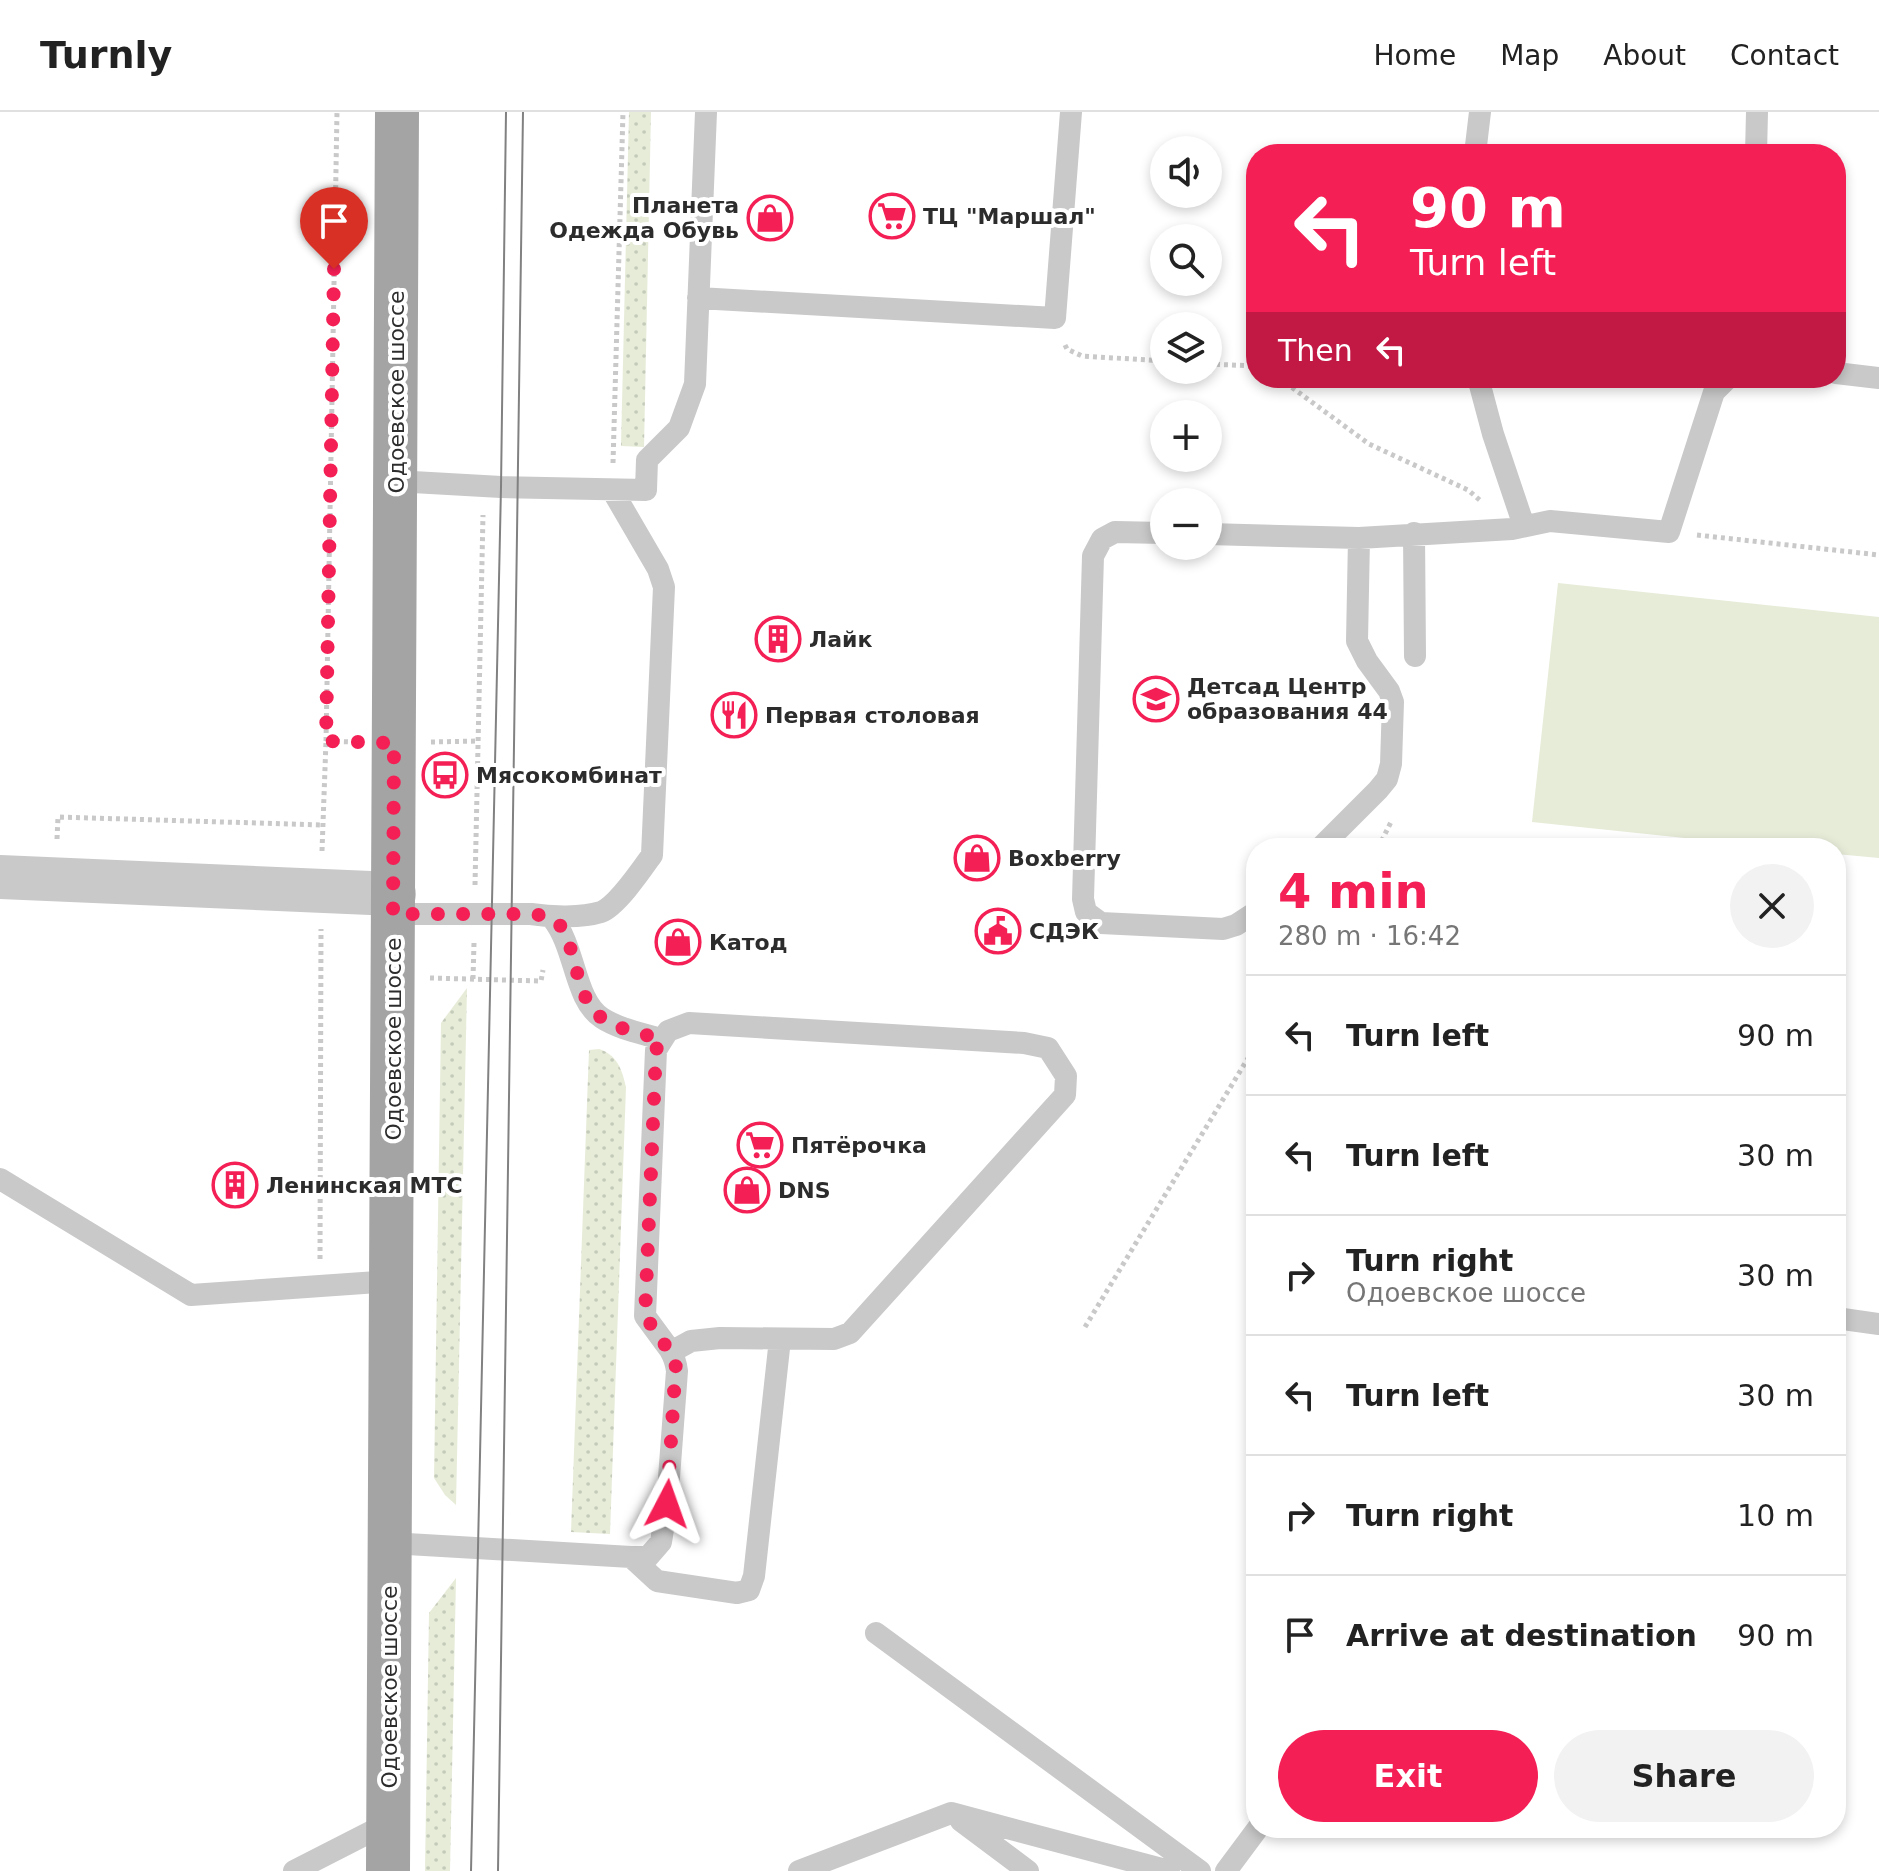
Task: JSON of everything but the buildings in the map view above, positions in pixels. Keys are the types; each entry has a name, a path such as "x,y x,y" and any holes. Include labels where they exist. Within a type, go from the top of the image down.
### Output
{"main road":[{"name":"Одоевское шоссе","path":"388,1871 397,112"}],"street":[{"path":"0,877 321,891 393,904"}],"lane":[{"path":"395,481 646,490 647,460 679,428 695,384 706,112"},
{"path":"698,298 1055,318 1071,112"},
{"path":"1476,144 1480,112"},
{"path":"1756,144 1757,112"},
{"path":"1846,374 1879,378"},
{"path":"1481,388 1518,528"},
{"path":"1222,534 1359,538 1518,528 1550,521 1669,532 1714,392 1718,388"},
{"path":"393,904 475,914 531,914 552,918 603,911 633,881 652,855 664,587 658,569 612,490"},
{"path":"1150,533 1115,532 1102,539 1093,556 1083,899 1086,912 1101,923 1223,929 1246,918"},
{"path":"1414,533 1415,656"},
{"path":"1330,838 1378,790 1387,779 1391,764 1393,702 1357,641 1359,538"},
{"path":"552,918 570,947 586,1002 599,1016 618,1026 661,1039"},
{"path":"390,1543 648,1557 661,1542 667,1504 677,1371 671,1352 645,1316 656,1050 668,1031 689,1023 1024,1043 1048,1048 1066,1076 1065,1095 850,1333 834,1339 720,1338 691,1341 671,1352"},
{"path":"0,1179 191,1295 392,1281"},
{"path":"1846,1319 1879,1324"},
{"path":"631,1557 657,1581 737,1593 749,1590 754,1576 780,1339"},
{"path":"876,1633 1200,1871"},
{"path":"799,1871 951,1813 1169,1871"},
{"path":"951,1813 1028,1871"},
{"path":"294,1871 388,1823"},
{"path":"1226,1871 1251,1838"}],"path":[{"path":"320,1286 321,891 337,112"},
{"path":"612,490 623,112"},
{"path":"1055,318 1067,349 1082,356 1150,360"},
{"path":"1222,365 1246,366"},
{"path":"1293,388 1369,444 1468,490 1518,528"},
{"path":"473,979 484,486"},
{"path":"1669,532 1879,555"},
{"path":"326,741 478,741"},
{"path":"56,880 58,817 323,825"},
{"path":"393,977 541,981 552,918"},
{"path":"1085,1327 1246,1061"}],"green space":[{"path":"629,112 651,112 644,447 621,446"},
{"path":"1558,583 1879,617 1879,858 1846,855 1846,838 1685,838 1532,822"},
{"path":"467,988 456,1505 434,1478 441,1023"},
{"path":"599,1049 618,1064 626,1087 610,1534 571,1532 589,1050"},
{"path":"456,1578 450,1871 425,1871 429,1613"}],"tram line":[{"path":"471,1871 501,487 506,112"},
{"path":"498,1871 523,112"}],"place":[{"name":"ТЦ \"Маршал\"","path":"892,216"},
{"name":"Планета Одежда Обувь","path":"770,218"},
{"name":"Лайк","path":"778,639"},
{"name":"Детсад Центр образования 44","path":"1156,699"},
{"name":"Первая столовая","path":"734,715"},
{"name":"Мясокомбинат","path":"445,775"},
{"name":"Boxberry","path":"977,858"},
{"name":"СДЭК","path":"998,931"},
{"name":"Катод","path":"678,942"},
{"name":"Пятёрочка","path":"760,1145"},
{"name":"Ленинская МТС","path":"235,1185"},
{"name":"DNS","path":"747,1190"}],"route":[{"path":"334,269 326,741 394,743 393,914 531,914 552,918 570,947 586,1002 599,1016 618,1026 661,1039 656,1050 645,1316 676,1361 667,1504"}]}
